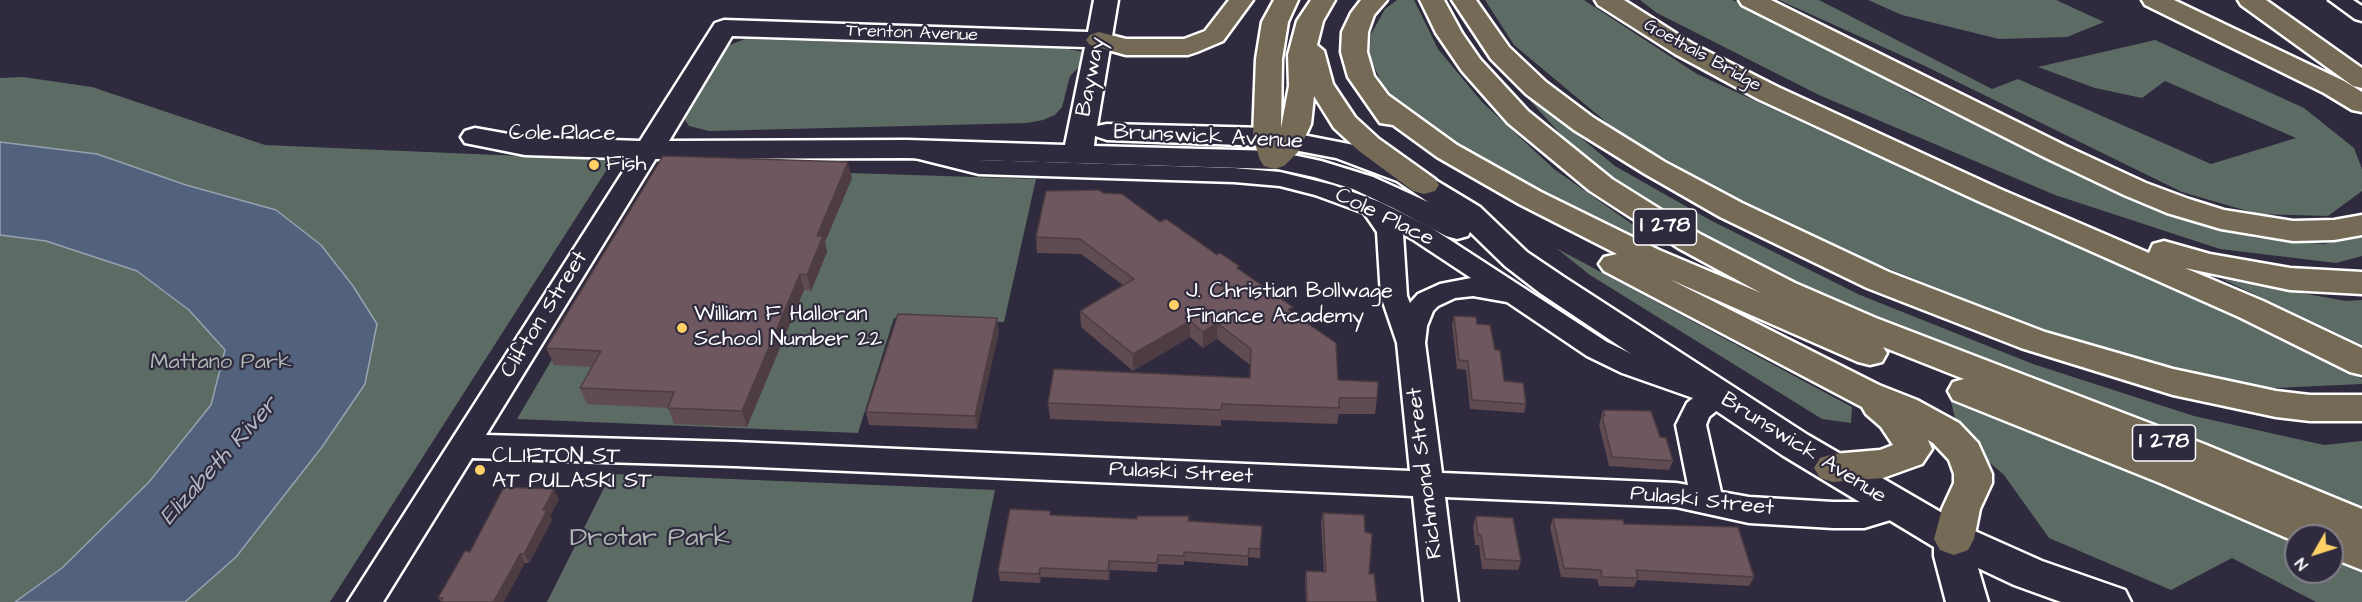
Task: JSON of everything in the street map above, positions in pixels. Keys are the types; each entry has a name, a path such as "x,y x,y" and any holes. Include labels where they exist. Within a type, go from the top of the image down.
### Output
{"highway":[{"path":"1099,40 1126,47 1188,46 1214,36 1241,0"},
{"path":"1277,146 1270,46 1275,22 1286,0"},
{"path":"1277,146 1300,111 1301,55 1314,13 1323,0"},
{"path":"1375,0 1363,14 1355,32 1354,52 1361,77 1377,100 1412,140 1458,173 1521,213 1724,323 1866,394 1904,409 1934,425 1956,443 1971,464 1973,483 1961,509 1954,539"},
{"name":"I 278","path":"1432,0 1449,33 1471,65 1518,117 1601,185 1689,241 1784,291 1914,348 2201,458 2362,526"},
{"path":"1464,0 1500,53 1558,106 1636,157 1731,210 1878,280 1980,321 2077,355 2216,393 2310,408 2362,408"},
{"name":"Goethals Bridge","path":"1606,0 1683,49 1800,107"},
{"path":"1751,0 2065,157 2156,198 2220,219 2268,228 2315,231 2362,225"},
{"path":"2250,0 2362,80"},
{"path":"2259,0 2362,56"},
{"path":"2164,5 2334,87 2362,104"},
{"path":"2164,5 2310,92 2362,129"},
{"path":"1307,32 1312,61 1320,84 1344,122 1369,145 1424,185"},
{"path":"1377,100 1424,136 1471,167 1648,257 1838,340 2153,465 2294,524"},
{"path":"1800,107 2085,223 2171,253 2208,264 2290,279 2362,283"},
{"path":"1800,107 1989,195 2251,309 2362,363"},
{"path":"1833,468 1894,462 1910,454 1913,449 1902,426 1866,394"},
{"path":"2344,546 2362,554"}],"street":[{"name":"Bayway","path":"1080,142 1106,0"},
{"path":"2339,0 2362,15"},
{"name":"Trenton Avenue","path":"724,28 1099,40"},
{"name":"Clifton Street","path":"365,602 724,28"},
{"name":"Cole Place","path":"1080,142 907,149 653,143 553,131 475,137 508,144 541,147 653,143 737,137 973,130 1080,142"},
{"name":"Brunswick Avenue","path":"1080,142 1277,146 1364,157 1424,185 1469,214 1516,259"},
{"name":"Brunswick Avenue","path":"1277,146 1321,170 1364,183 1404,201 1516,259 1588,310 1717,395 1833,468 1954,539 2028,573 2110,602"},
{"name":"Cole Place","path":"907,149 966,164 999,168 1266,178 1310,185 1371,207 1437,243 1581,340 1613,357 1717,395"},
{"name":"Richmond Street","path":"1371,207 1386,223 1390,231 1394,296 1411,343 1441,602"},
{"name":"Richmond Street","path":"1411,343 1413,326 1421,307 1428,300 1449,290 1467,287 1486,289 1500,292 1530,306"},
{"path":"1707,500 1691,425 1697,411 1717,395"},
{"name":"Pulaski Street","path":"464,446 735,454 1676,495 1749,510 1848,516 1896,506"},
{"path":"1954,539 1954,556 1967,602"}],"green space":[{"path":"1397,0 1414,0 1438,49 1482,102 1554,169 1656,241 1645,247 1463,153 1410,117 1382,84 1369,55 1371,34 1385,9"},
{"path":"1485,0 1584,0 1697,74 1862,150 2064,234 2260,323 2362,379 2362,384 2253,389 2057,335 1793,231 1618,132 1514,45"},
{"path":"1640,0 1732,0 1770,15 1915,96 2154,210 2256,238 2324,244 2362,236 2362,256 2336,263 2220,249 2055,195 1819,95 1657,13"},
{"path":"1779,0 1819,0 1992,89 2018,79 2211,164 2296,138 2165,81 2142,98 2095,88 2038,67 2155,40 2304,108 2354,148 2362,169 2362,191 2328,216 2258,214 2182,192 1925,66"},
{"path":"1868,0 2056,0 2104,22 2067,37 1999,39 1902,15"},
{"path":"745,39 1068,49 1083,52 1086,56 1085,61 1070,76 1062,107 1055,115 1027,123 709,131 689,126 685,120 687,113 727,46"},
{"name":"Mattano Park","path":"23,77 92,87 265,145 613,160 330,602 0,602 0,78"},
{"path":"1512,81 1615,166 1710,220 1860,295 2033,364 2194,416 2324,445 2362,441 2362,516 1846,303 1842,306 1785,281 1676,220 1577,152"},
{"path":"665,167 1036,179 1004,322 894,318 858,433 517,419"},
{"path":"1556,248 1852,407 1851,423 1822,419 1590,275"},
{"path":"2222,279 2346,301 2362,300 2362,345"},
{"path":"1951,402 2157,483 2284,538 2284,584 2344,584 2344,564 2362,572 2362,602 2316,602 2232,558 2171,590 2049,538 2004,475 1960,437"},
{"name":"Drotar Park","path":"611,474 995,490 972,602 547,602"}],"water":[{"name":"Elizabeth River","path":"0,142 97,154 186,185 276,210 321,245 353,286 377,324 365,384 322,447 236,557 185,602 15,602 62,568 149,482 211,405 225,350 189,310 137,271 46,241 0,235"}],"building":[{"name":"William F Halloran School Number 22","path":"663,156 848,162 817,236 823,236 807,275 800,274 742,411 668,408 674,392 580,388 601,351 546,348"},
{"path":"1099,190 1103,193 1122,194 1160,222 1166,219 1217,255 1220,253 1239,266 1237,268 1293,307 1288,310 1336,343 1338,380 1378,382 1377,398 1339,398 1339,408 1222,404 1221,410 1048,403 1054,369 1250,378 1251,349 1217,323 1203,332 1190,321 1133,354 1080,311 1134,279 1080,239 1036,237 1046,191"},
{"path":"898,314 997,318 975,416 866,412"},
{"path":"1454,316 1476,317 1477,324 1490,325 1495,350 1500,350 1504,381 1523,383 1526,404 1472,400 1468,361 1459,360"},
{"path":"1603,410 1651,411 1660,437 1666,438 1673,461 1612,457 1602,416 1605,416"},
{"path":"504,487 554,489 543,510 547,510 524,554 520,554 494,601 499,601 441,602 443,598 438,598 465,551 470,552"},
{"path":"1010,509 1050,511 1050,515 1137,519 1137,516 1189,516 1188,521 1262,526 1260,549 1249,548 1248,556 1184,552 1184,556 1158,555 1157,563 1109,561 1108,571 1040,568 1039,574 998,572"},
{"path":"1323,513 1364,515 1365,532 1372,534 1369,574 1374,574 1377,602 1307,602 1306,571 1326,572"},
{"path":"1476,516 1513,518 1521,561 1485,559 1481,535 1478,535"},
{"path":"1553,518 1623,520 1624,524 1738,527 1754,577 1636,570 1638,578 1602,577 1601,570 1564,568"}],"place":[{"name":"Fish","path":"594,165"},
{"name":"J. Christian Bollwage Finance Academy","path":"1174,305"},
{"name":"William F Halloran School Number 22","path":"682,328"},
{"name":"CLIFTON ST AT PULASKI ST","path":"480,470"}]}
